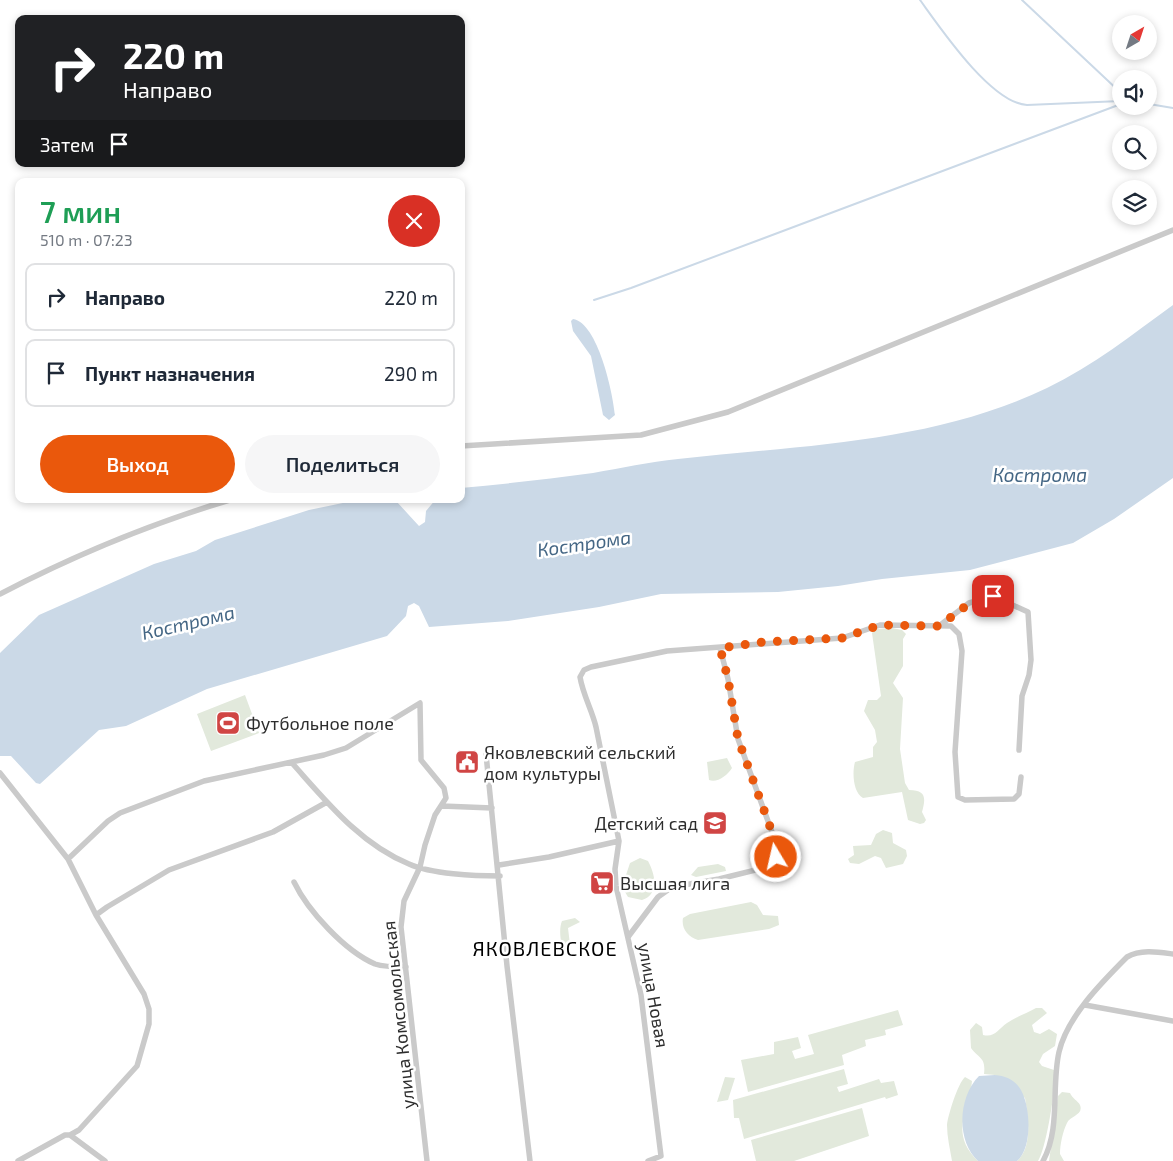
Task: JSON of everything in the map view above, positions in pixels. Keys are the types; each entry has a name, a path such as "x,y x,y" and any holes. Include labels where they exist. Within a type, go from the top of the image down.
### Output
{"street":[{"path":"465,446 641,435 728,412 1173,230"},
{"path":"0,594 53,566 104,544 181,514 219,503"},
{"path":"939,626 970,603 993,596 1028,612 1030,660 1029,675 1022,696 1019,750"},
{"path":"628,937 658,896 672,886 719,879 764,868 771,866 776,857 776,843 738,739 728,679 720,648 763,642 842,638 880,625 955,628 959,634 962,651 955,752 958,797 965,800 1014,799 1019,794 1020,777"},
{"name":"улица Новая","path":"648,1161 662,1156 640,995 616,886 615,869 619,841 593,713 583,692 580,677 581,673 598,665 649,653 720,648"},
{"path":"68,859 120,813 204,780 292,763 346,748 420,703 421,760 444,788 446,798 442,806 492,808"},
{"path":"486,754 499,865 507,966 530,1161"},
{"path":"292,763 326,802 371,843 410,865 455,873 500,876"},
{"path":"0,773 68,859 96,915 144,994 149,1009 149,1024 138,1066 79,1130 70,1135 65,1135 18,1161"},
{"path":"96,915 169,870 188,861 273,832 326,802"},
{"name":"улица Комсомольская","path":"427,1161 401,927 404,901 420,867 435,815 442,806"},
{"path":"499,865 549,857 619,841"},
{"path":"294,882 315,914 354,950 377,965 406,968"},
{"path":"1043,1161 1051,1139 1060,1049 1068,1026 1127,957 1154,951 1173,954"},
{"path":"1085,1005 1173,1021"},
{"path":"70,1135 106,1161"}],"shaded area":[{"path":"892,628 902,630 906,634 903,639 903,666 893,683 903,698 900,749 905,783 909,790 922,793 924,799 922,812 926,820 920,824 908,820 902,792 863,798 857,792 854,782 855,762 873,757 873,747 877,742 875,730 864,711 868,700 877,700 881,696 872,633 875,629"},
{"name":"Футбольное поле","path":"245,695 259,733 211,751 197,714"},
{"path":"727,758 732,768 730,771 718,780 709,780 707,762"},
{"path":"883,830 892,833 893,843 906,850 907,856 903,864 886,868 881,858 875,856 859,864 850,863 848,859 854,855 853,846 871,845 876,834"},
{"path":"640,858 648,861 654,877 652,893 642,900 628,897 622,887 630,863"},
{"path":"718,864 725,867 726,871 696,877 691,875 698,867"},
{"path":"751,902 757,905 763,915 778,916 779,925 769,929 698,940 691,937 684,929 683,918 690,914"},
{"path":"575,918 580,922 568,928 571,953 567,956 560,934 561,925 562,921"},
{"path":"1036,1008 1042,1008 1047,1013 1032,1025 1034,1032 1040,1034 1049,1029 1057,1034 1055,1046 1043,1054 1039,1062 1042,1066 1054,1070 1052,1102 1044,1144 1038,1161 1017,1161 1022,1155 1027,1140 1028,1123 1025,1098 995,1075 984,1074 983,1061 971,1048 970,1030 976,1023 982,1027 983,1035 991,1035 1010,1021"},
{"path":"898,1010 903,1025 885,1030 886,1035 865,1040 866,1046 842,1055 844,1065 748,1092 741,1060 774,1054 774,1042 798,1037 801,1048 792,1051 795,1059 814,1054 808,1035"},
{"path":"844,1069 848,1084 837,1087 839,1092 879,1079 881,1083 894,1081 898,1095 886,1099 885,1097 744,1139 739,1118 734,1118 733,1100"},
{"path":"725,1077 735,1078 728,1100 717,1102"},
{"path":"965,1077 972,1081 962,1131 969,1150 978,1161 952,1161 947,1125 959,1086"},
{"path":"1062,1092 1070,1093 1081,1108 1067,1123 1064,1130 1060,1154 1064,1161 1049,1161 1058,1096"},
{"path":"862,1108 869,1136 794,1161 756,1161 751,1140"}],"water":[{"name":"Кострома","path":"1173,305 1173,478 1114,519 1073,543 970,570 778,592 661,594 599,607 508,621 429,627 419,606 414,603 408,606 406,616 387,636 207,689 126,726 99,730 40,784 36,783 11,756 0,756 0,653 39,615 154,564 196,551 215,540 309,510 343,503 398,503 419,526 425,522 426,511 433,503 465,503 465,488 593,473 667,460 819,445 913,431 1003,406 1047,388 1080,370"},
{"path":"573,319 582,323 590,333 603,360 615,415 609,420 603,415 591,356 573,331 571,321"},
{"path":"995,1075 1005,1077 1014,1082 1023,1094 1026,1103 1028,1136 1026,1146 1017,1161 978,1161 966,1142 963,1131 964,1107 972,1085 979,1076"}],"waterway":[{"path":"920,0 968,63 998,92 1013,101 1027,105 1112,101"},
{"path":"1022,0 1112,85"},
{"path":"1157,105 1173,108"},
{"path":"594,300 631,288 1112,107"}],"place":[{"name":"Футбольное поле","path":"228,723"},
{"name":"Яковлевский сельский дом культуры","path":"467,762"},
{"name":"Детский сад","path":"715,823"},
{"name":"Высшая лига","path":"602,883"}],"district":[{"name":"ЯКОВЛЕВСКОЕ","path":"545,948"}],"route":[{"path":"776,857 776,843 744,761 738,739 728,679 720,648 763,642 780,643 842,638 880,625 939,626 960,608 983,598 993,596"}]}
